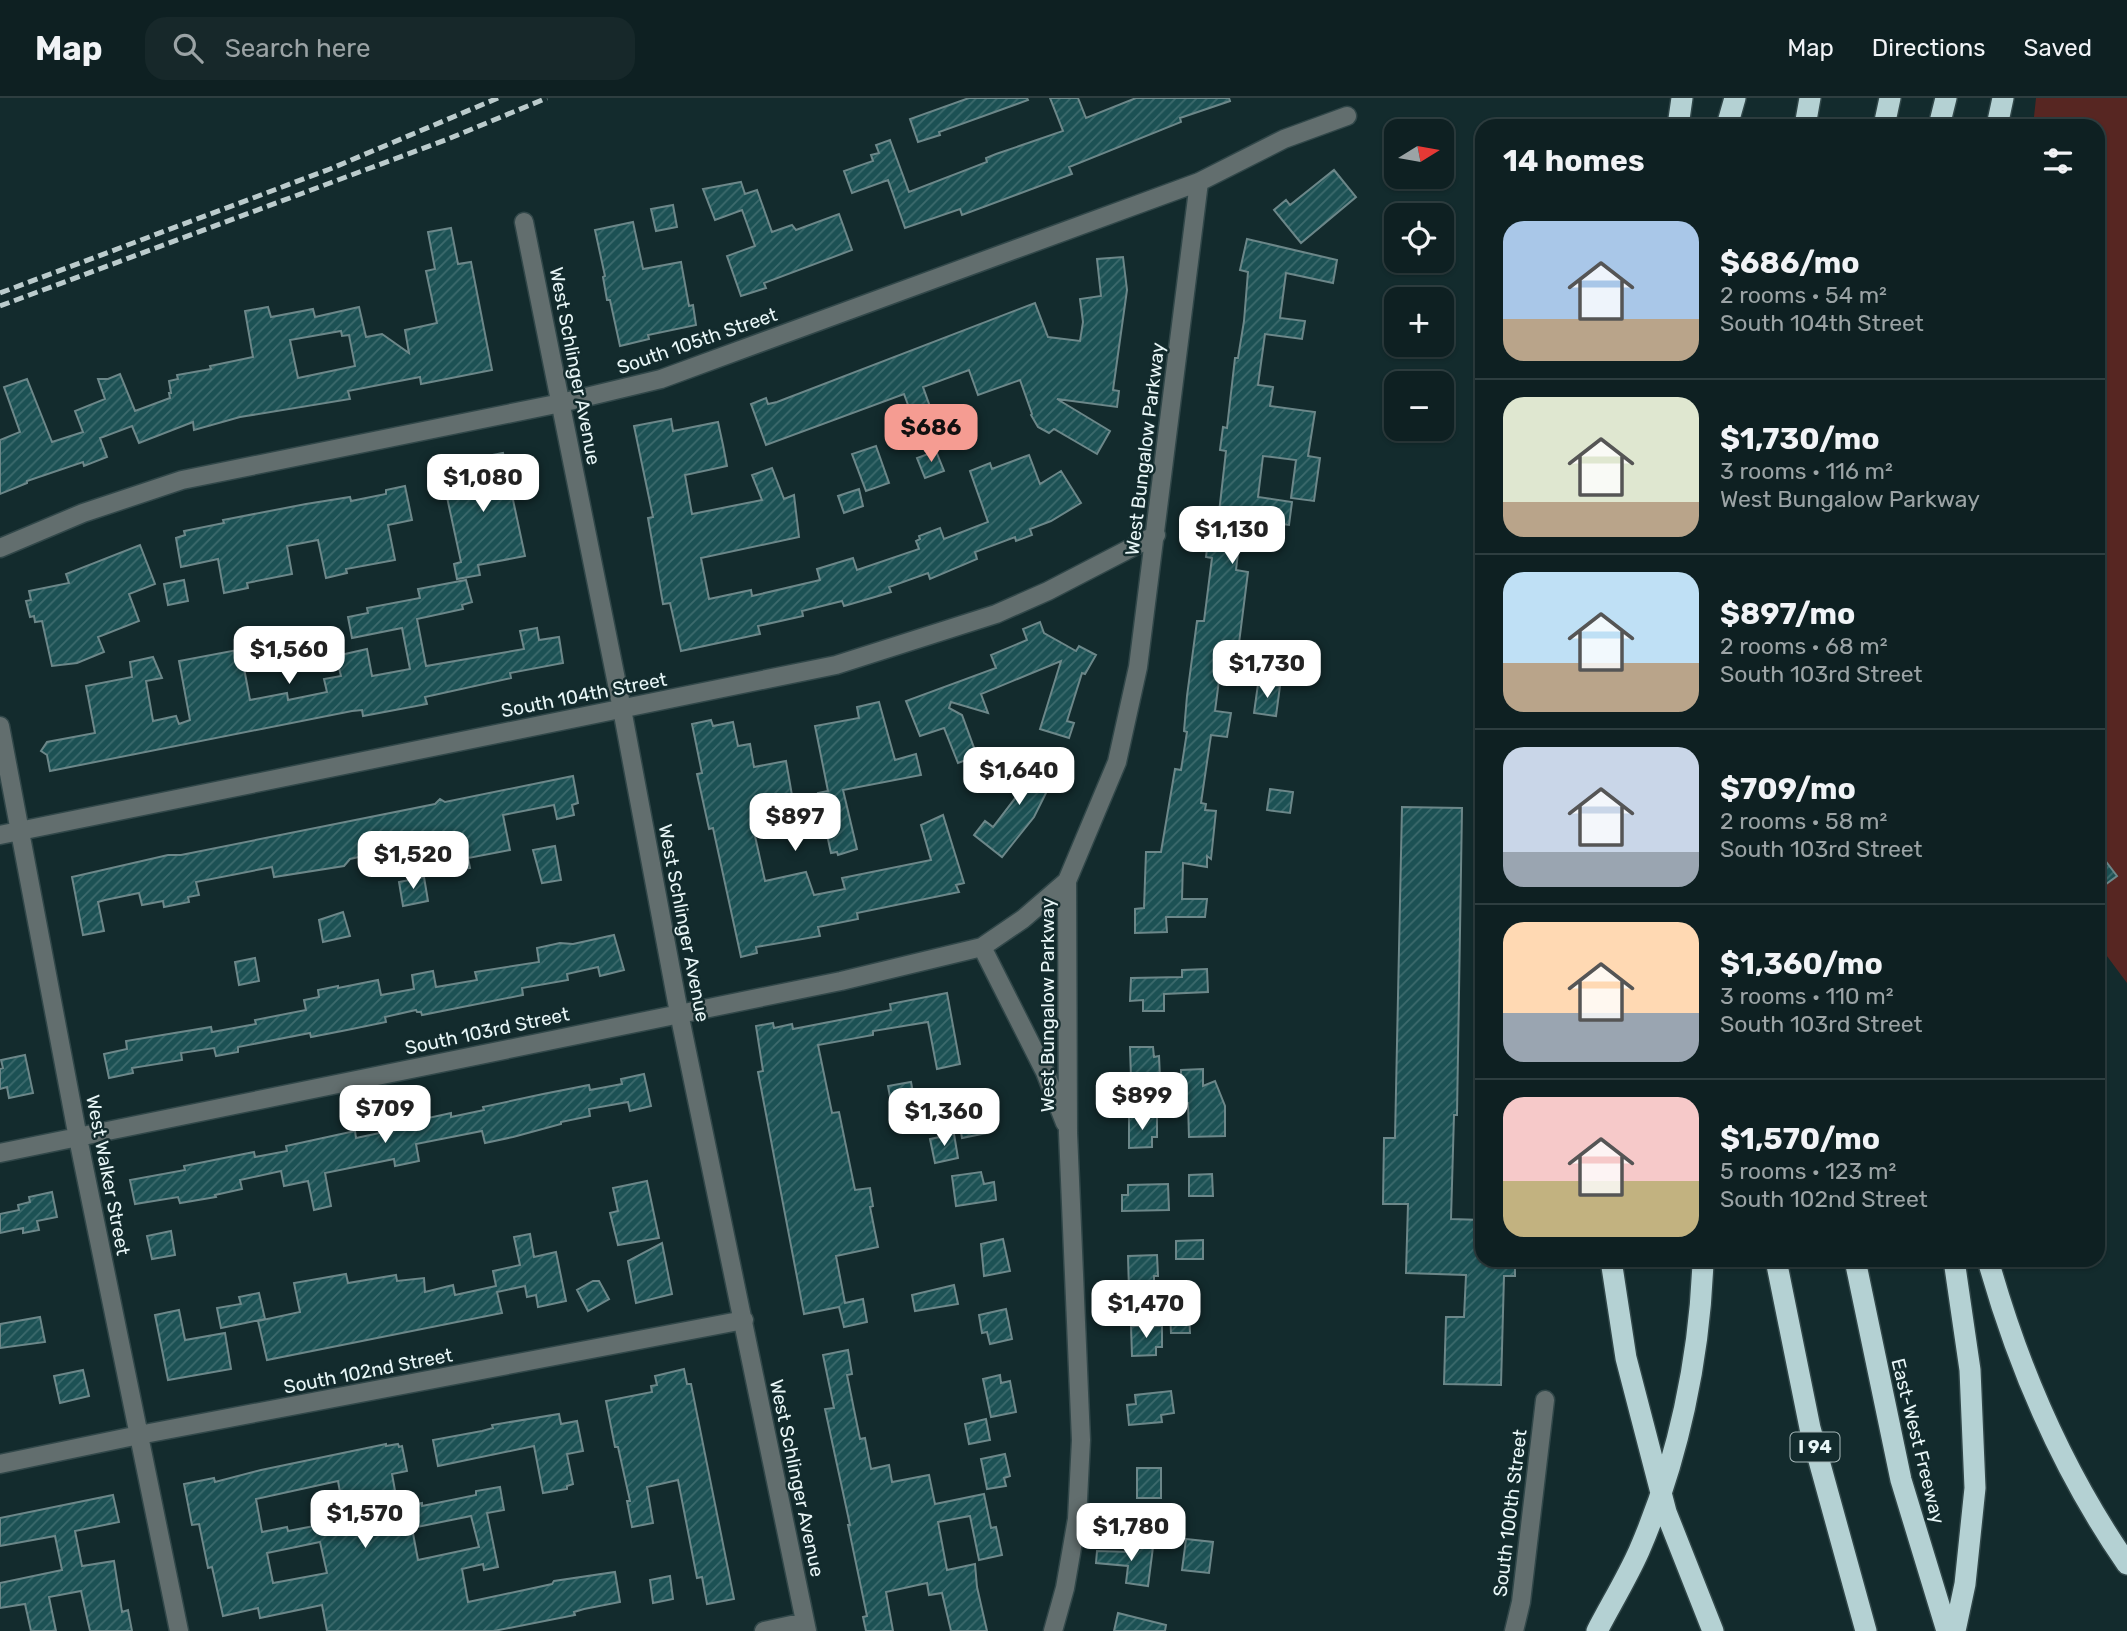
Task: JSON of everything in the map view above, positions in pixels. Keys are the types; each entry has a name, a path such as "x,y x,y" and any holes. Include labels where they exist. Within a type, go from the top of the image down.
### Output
{"highway":[{"path":"1679,119 1682,98"},
{"path":"1729,119 1735,98"},
{"path":"1806,119 1810,98"},
{"path":"1886,119 1890,98"},
{"path":"1941,119 1946,98"},
{"path":"1998,119 2003,98"},
{"path":"1612,1267 1626,1358 1666,1511 1713,1631"},
{"path":"1597,1631 1639,1550 1669,1466 1693,1356 1703,1267"},
{"name":"I 94","path":"1777,1267 1810,1428 1866,1631"},
{"name":"East-West Freeway","path":"1859,1267 1861,1296 1901,1480 1947,1631"},
{"path":"1955,1267 1970,1370 1975,1488 1965,1584 1955,1631"},
{"path":"1990,1267 2043,1415 2095,1519 2127,1564"}],"street":[{"name":"South 105th Street","path":"0,548 83,513 182,481 561,403 661,379 1199,182 1284,139 1347,116"},
{"name":"West Bungalow Parkway","path":"1054,1631 1065,1588 1077,1519 1081,1440 1069,1133 1067,881 1117,762 1138,667 1199,182"},
{"name":"West Schlinger Avenue","path":"524,222 622,709 679,1013 806,1627"},
{"name":"South 104th Street","path":"0,835 836,665 996,614 1048,591 1156,535"},
{"name":"West Walker Street","path":"0,726 78,1138 179,1631"},
{"name":"South 103rd Street","path":"0,1153 842,981 982,947 1023,919 1067,881"},
{"path":"982,947 1040,1062 1069,1133"},
{"name":"South 102nd Street","path":"0,1464 744,1320"},
{"name":"South 100th Street","path":"1514,1631 1521,1602 1545,1400"},
{"path":"764,1631 806,1627"}],"shaded area":[{"path":"2036,98 2127,98 2127,983 2105,953 2105,119 2034,119"}],"building":[{"path":"969,98 1028,100 918,142 910,119"},
{"path":"1050,98 1078,98 1086,118 1136,98 1229,98 1230,101 1180,118 1181,122 1069,167 1072,174 962,215 960,209 905,228 888,180 852,193 844,171 873,161 871,155 879,153 876,145 890,140 909,192 987,162 986,158 996,154 1063,131"},
{"path":"1334,170 1356,197 1301,243 1274,210 1286,200 1290,205"},
{"path":"741,182 745,194 757,190 772,232 792,225 796,230 839,214 852,250 764,283 766,288 741,296 727,256 755,246 742,210 715,220 703,189"},
{"path":"673,205 677,227 656,231 651,209"},
{"path":"633,222 643,269 681,262 689,306 693,305 696,325 648,335 649,339 620,346 610,300 607,300 595,230"},
{"path":"451,228 458,264 471,262 492,370 421,384 420,377 348,391 350,399 240,417 194,430 193,422 139,443 132,426 100,438 107,457 84,466 83,462 27,481 0,494 0,440 20,432 4,387 27,379 52,442 83,432 75,411 105,399 98,379 108,379 120,374 135,411 170,398 169,381 178,379 177,375 253,357 245,311 268,307 271,317 313,309 315,317 359,307 366,337 382,334 409,353 405,330 437,323 426,271 435,269 428,232","holes":["341,331 342,336 349,335 355,366 298,378 290,340"]},
{"path":"1247,239 1337,260 1333,283 1286,273 1280,318 1305,321 1302,339 1265,334 1258,385 1273,387 1270,406 1315,412 1308,456 1320,458 1314,501 1291,498 1296,460 1263,456 1258,497 1292,502 1289,525 1242,519 1236,570 1248,572 1237,659 1222,657 1215,711 1231,713 1227,737 1211,735 1201,803 1206,804 1205,810 1216,811 1211,859 1207,856 1207,867 1183,863 1182,899 1207,899 1205,917 1166,917 1167,932 1135,933 1135,909 1144,908 1146,852 1161,852 1175,769 1181,770 1197,621 1204,621 1212,558 1206,557 1208,541 1215,542 1220,504 1226,451 1220,450 1223,427 1227,428 1235,358 1238,358 1244,321 1248,272 1240,270"},
{"path":"1123,257 1127,290 1113,390 1119,391 1117,407 1057,399 1110,431 1097,454 1054,429 1049,433 1038,427 1031,415 1020,380 978,395 969,370 923,387 943,443 925,451 904,394 766,445 751,404 766,398 768,404 777,402 1035,303 1048,337 1080,341 1083,322 1080,299 1101,296 1097,259"},
{"path":"671,419 673,431 718,422 727,466 685,475 692,514 762,500 752,475 772,468 784,499 794,495 799,537 701,558 709,599 751,590 752,596 820,580 817,569 853,558 857,570 919,549 916,541 920,539 919,536 940,528 944,539 988,522 970,471 990,463 992,469 1029,455 1040,484 1061,471 1081,503 1051,521 1030,529 1032,535 1016,541 1015,537 975,552 977,559 930,579 928,573 889,587 891,592 875,597 844,606 842,601 802,611 803,616 758,626 760,634 681,651 670,603 663,604 648,518 653,517 634,426"},
{"path":"876,446 889,483 866,491 852,454"},
{"path":"936,451 944,471 925,478 917,458"},
{"path":"503,453 525,556 478,565 480,575 457,579 454,564 461,562 442,474 460,471 459,466 468,464 467,460"},
{"path":"405,486 412,520 388,525 395,560 346,569 347,573 326,578 318,540 287,546 292,574 247,583 248,588 224,593 218,559 181,567 176,538 185,535 184,531 224,523 223,520 306,504 350,497 351,501 386,494 386,490"},
{"path":"859,489 863,506 844,513 838,496"},
{"path":"140,545 155,584 129,594 139,621 98,637 104,652 77,663 52,666 42,621 35,622 34,616 30,617 26,601 31,600 29,591 69,583 66,574"},
{"path":"184,580 188,601 168,605 164,584"},
{"path":"466,580 472,602 462,605 463,609 417,619 426,666 524,649 520,631 537,628 539,640 559,637 563,663 510,673 511,678 425,697 427,704 363,716 362,710 352,711 50,771 47,755 41,751 47,742 95,733 86,686 132,677 130,662 153,657 162,678 146,681 153,721 176,716 179,724 190,720 179,661 259,646 258,640 281,636 286,660 244,668 250,700 287,693 288,700 327,692 324,679 341,676 336,656 367,649 372,676 410,669 402,628 352,638 348,617 368,613 367,608 420,598 418,589"},
{"path":"1040,622 1044,633 1076,651 1079,646 1096,655 1085,674 1082,673 1067,721 1074,723 1069,738 1040,729 1061,661 981,694 988,713 951,702 949,708 962,715 977,756 958,763 944,728 920,736 906,701 996,668 991,655 1027,640 1023,629"},
{"path":"1258,684 1280,686 1276,716 1254,713"},
{"path":"879,702 895,760 916,754 921,775 843,790 857,849 838,855 837,852 831,853 818,793 828,791 815,726 859,718 857,707"},
{"path":"711,720 713,726 733,722 738,746 750,744 754,767 786,761 793,801 754,809 760,835 755,836 765,881 806,872 814,895 845,889 842,878 931,860 921,825 943,815 964,883 956,885 959,892 857,913 858,919 818,927 820,936 756,947 757,953 741,957 713,828 709,829 697,774 702,773 692,724"},
{"path":"1029,754 1054,769 1049,777 1053,779 1034,817 1002,857 974,835 985,821 993,827 1023,788 1013,783"},
{"path":"573,776 578,803 572,805 574,815 557,819 554,805 503,815 510,850 468,858 470,868 446,872 439,833 370,848 372,854 350,859 344,866 274,877 272,867 196,882 199,895 188,897 189,902 164,907 163,901 142,905 139,893 98,902 104,931 83,935 72,877 168,855 181,855 435,804 440,799 445,802"},
{"path":"1270,789 1293,792 1290,813 1267,810"},
{"path":"1402,807 1462,808 1457,1115 1454,1115 1451,1219 1475,1220 1475,1267 1515,1267 1515,1276 1504,1276 1501,1385 1444,1384 1446,1317 1464,1317 1466,1275 1406,1273 1408,1204 1383,1204 1384,1138 1395,1138"},
{"path":"555,846 561,880 542,883 533,850"},
{"path":"2105,860 2117,876 2105,885"},
{"path":"424,877 428,901 403,906 399,882"},
{"path":"343,912 350,936 323,942 319,920"},
{"path":"614,935 624,970 600,976 598,967 567,974 568,980 522,988 523,995 422,1015 416,1010 385,1017 386,1022 311,1037 310,1033 238,1047 238,1052 216,1056 214,1048 181,1053 182,1060 132,1068 133,1073 109,1078 104,1054 127,1049 126,1041 211,1027 212,1032 256,1024 255,1020 306,1010 304,1000 319,997 318,990 338,986 378,980 381,995 414,989 412,975 433,971 436,987 477,980 475,972 539,962 537,948"},
{"path":"255,958 259,981 239,985 235,962"},
{"path":"1207,969 1208,992 1164,994 1164,1011 1143,1011 1143,1000 1130,1001 1131,978 1182,977 1182,970"},
{"path":"947,993 960,1064 937,1069 928,1022 873,1031 873,1035 818,1045 832,1113 839,1112 855,1190 870,1188 873,1206 870,1207 878,1247 836,1256 845,1303 863,1299 867,1322 844,1327 839,1307 804,1314 758,1072 763,1071 756,1026 773,1023 774,1028 792,1024 793,1029 891,1010 890,1004"},
{"path":"1130,1047 1153,1047 1154,1057 1159,1056 1160,1078 1131,1078"},
{"path":"25,1055 33,1093 9,1098 7,1087 0,1089 0,1069 3,1068 1,1060"},
{"path":"1203,1069 1203,1086 1215,1081 1225,1106 1225,1136 1189,1137 1188,1103 1181,1103 1181,1070"},
{"path":"644,1074 651,1106 630,1111 628,1102 589,1109 590,1116 485,1143 482,1131 416,1144 419,1161 395,1166 394,1159 325,1173 331,1206 314,1210 308,1181 284,1186 281,1171 240,1180 242,1189 215,1195 216,1197 180,1203 178,1197 135,1204 130,1180 185,1170 184,1166 254,1152 255,1157 287,1151 286,1146 355,1131 356,1138 389,1131 389,1128 428,1121 428,1118 451,1113 451,1117 543,1094 589,1085 590,1090 622,1084 621,1079"},
{"path":"911,1082 914,1098 891,1102 888,1086"},
{"path":"981,1100 982,1107 992,1105 995,1121 985,1123 987,1133 962,1138 959,1105"},
{"path":"1129,1117 1157,1117 1157,1137 1152,1137 1152,1147 1129,1148"},
{"path":"954,1134 958,1158 935,1163 930,1139"},
{"path":"981,1172 984,1184 994,1182 996,1200 956,1206 952,1176"},
{"path":"1212,1174 1213,1196 1189,1196 1189,1175"},
{"path":"647,1181 659,1238 618,1245 610,1213 618,1211 613,1188"},
{"path":"1168,1184 1169,1210 1122,1211 1122,1195 1128,1195 1128,1185"},
{"path":"52,1192 57,1217 37,1221 39,1230 23,1233 23,1228 0,1233 0,1214 19,1210 18,1205 30,1202 29,1197"},
{"path":"171,1231 175,1255 152,1259 147,1236"},
{"path":"530,1234 534,1257 556,1252 566,1301 538,1307 536,1295 527,1297 525,1286 497,1292 502,1313 267,1360 258,1321 300,1312 294,1283 346,1274 348,1283 396,1275 397,1281 424,1278 425,1292 453,1285 455,1295 496,1286 493,1271 520,1265 514,1237"},
{"path":"1003,1239 1010,1271 984,1276 981,1244"},
{"path":"1203,1240 1203,1259 1176,1259 1176,1241"},
{"path":"662,1243 672,1294 636,1303 628,1261"},
{"path":"1157,1255 1158,1276 1154,1276 1154,1291 1129,1291 1128,1256"},
{"path":"593,1281 599,1281 609,1299 588,1311 577,1290"},
{"path":"954,1285 958,1304 915,1311 912,1295"},
{"path":"259,1293 265,1319 221,1328 217,1308 241,1304 239,1297"},
{"path":"1006,1309 1012,1339 990,1344 987,1332 982,1333 979,1315"},
{"path":"179,1310 185,1340 225,1333 231,1369 168,1380 155,1315"},
{"path":"1170,1313 1189,1313 1190,1333 1171,1333"},
{"path":"40,1317 45,1342 0,1348 0,1324"},
{"path":"1131,1326 1162,1326 1162,1347 1156,1347 1156,1355 1132,1356"},
{"path":"848,1350 852,1374 847,1375 860,1439 865,1438 871,1469 889,1465 892,1482 929,1475 935,1504 984,1494 991,1528 996,1527 1002,1555 979,1560 970,1516 938,1522 947,1570 975,1564 987,1631 951,1631 942,1593 929,1595 927,1583 886,1592 893,1631 866,1631 863,1617 867,1616 825,1409 834,1408 823,1355"},
{"path":"684,1369 687,1384 691,1384 734,1599 707,1604 702,1577 697,1578 678,1480 647,1487 653,1523 632,1527 627,1501 630,1501 606,1401 652,1392 651,1386 657,1385 655,1376"},
{"path":"83,1370 89,1396 60,1403 54,1376"},
{"path":"1000,1375 1001,1383 1010,1381 1016,1412 991,1417 983,1379"},
{"path":"1171,1391 1174,1413 1161,1415 1162,1422 1129,1425 1127,1405 1136,1404 1135,1395"},
{"path":"559,1414 561,1424 577,1421 583,1451 567,1454 573,1484 567,1486 567,1489 543,1493 534,1446 438,1466 433,1440 482,1431 493,1428 492,1425"},
{"path":"986,1419 990,1440 969,1444 965,1424"},
{"path":"386,1444 398,1444 399,1447 402,1446 407,1471 392,1474 398,1507 422,1503 422,1506 500,1487 504,1510 487,1513 498,1567 484,1570 483,1564 462,1569 468,1602 552,1584 554,1581 615,1572 620,1602 584,1609 574,1612 575,1615 494,1631 327,1631 322,1605 260,1618 258,1608 223,1616 212,1567 208,1568 199,1524 192,1525 184,1484 214,1478 215,1482","holes":["338,1481 345,1520 288,1531 287,1527 262,1532 256,1499","471,1516 479,1547 418,1560 412,1528","320,1542 327,1573 273,1583 267,1553"]},
{"path":"1005,1454 1010,1476 1004,1478 1006,1486 987,1489 981,1459"},
{"path":"1137,1468 1161,1468 1161,1498 1137,1498"},
{"path":"113,1495 119,1522 75,1531 82,1566 114,1561 122,1612 128,1610 132,1631 90,1631 81,1591 49,1597 56,1631 31,1631 25,1604 0,1608 0,1583 62,1570 55,1536 0,1546 0,1518"},
{"path":"1186,1539 1213,1542 1209,1573 1182,1570"},
{"path":"1131,1544 1153,1547 1148,1586 1126,1583 1128,1566 1096,1563 1097,1551 1130,1552"},
{"path":"670,1576 673,1599 653,1603 650,1580"},
{"path":"1118,1613 1166,1625 1165,1631 1114,1631"}],"railway":[{"path":"0,293 330,169 498,98"},
{"path":"0,306 448,139 547,98"}]}
